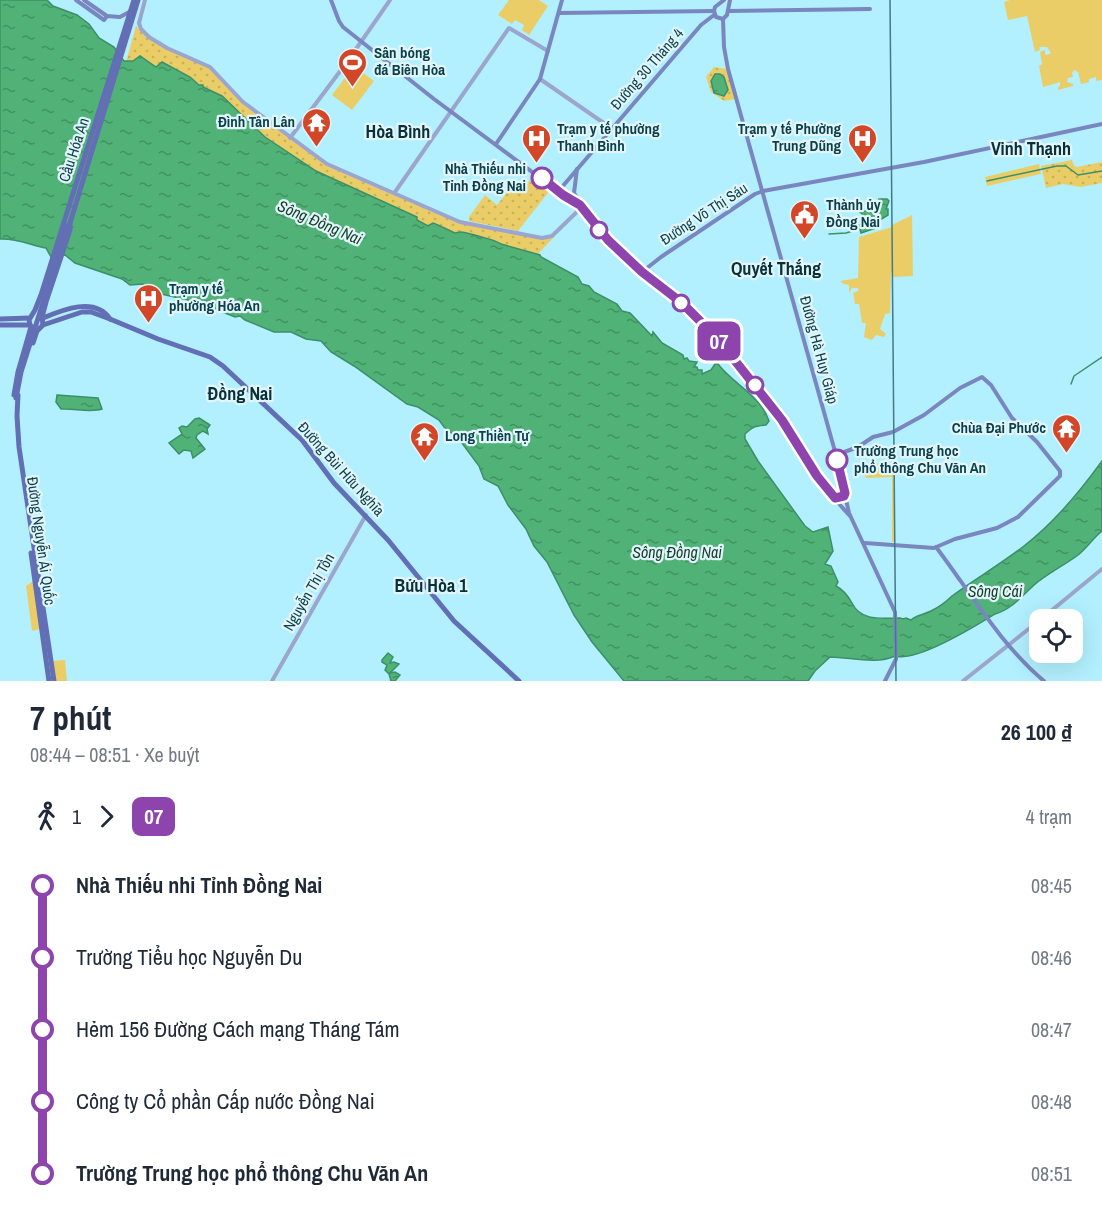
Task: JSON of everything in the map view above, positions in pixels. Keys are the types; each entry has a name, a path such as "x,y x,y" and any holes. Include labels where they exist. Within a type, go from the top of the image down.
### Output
{"main road":[{"path":"76,0 104,20 107,16"},
{"path":"84,0 107,16 120,17 130,12 138,0"},
{"name":"Cầu Hóa An","path":"16,401 21,372 70,223 138,0"},
{"path":"331,0 340,25 451,111 581,206"},
{"path":"496,144 540,79 562,0"},
{"path":"714,13 724,0"},
{"path":"714,13 717,18 723,19 730,0"},
{"path":"718,5 728,10 870,9"},
{"name":"Cầu Hóa An","path":"31,316 41,295 130,12"},
{"path":"559,13 714,13"},
{"name":"Đường 30 Tháng 4","path":"564,185 611,128 714,13"},
{"name":"Đường Hà Huy Giáp","path":"723,19 728,68 836,455 849,514 895,612 896,659 885,681"},
{"name":"Đường Võ Thị Sáu","path":"642,272 666,253 763,191 978,152 1102,124"},
{"name":"Đường 30 Tháng 4","path":"574,190 577,169"},
{"path":"549,183 570,184 581,206 607,239 642,272 686,307 732,355 782,420 817,476 849,514"},
{"path":"562,193 564,185"},
{"path":"567,196 574,190"},
{"name":"Cầu Hóa An","path":"46,303 70,230 70,223"},
{"path":"46,303 55,313"},
{"name":"Đường Nguyễn Ái Quốc","path":"16,401 46,303"},
{"name":"Đường Bùi Hữu Nghĩa","path":"42,322 55,313 87,306 107,314 110,319"},
{"name":"Đường Bùi Hữu Nghĩa","path":"42,322 82,312 110,319 215,360 302,440 334,483 366,515 454,621 519,681"},
{"path":"0,319 37,314 42,322 36,329 30,326 0,325"},
{"name":"Đường Nguyễn Ái Quốc","path":"31,316 16,377 14,429 52,681"},
{"path":"836,455 858,447 874,437 894,431 927,413 960,388 980,377 988,381 1010,415 1061,474 1012,522 992,529 936,547 864,542"},
{"path":"837,500 845,493"},
{"path":"837,500 843,503 847,498"},
{"path":"936,547 1008,645 1044,681"}],"street":[{"path":"138,0 139,23 144,32 167,48 210,67 240,99 327,164 460,222 542,238 552,236 581,206"},
{"path":"290,138 362,42 390,0"},
{"path":"395,192 509,28 548,51"},
{"path":"540,79 611,128"},
{"name":"Nguyễn Thị Tồn","path":"272,681 366,515"},
{"path":"1053,609 1102,569"},
{"path":"963,681 1029,629"}],"shaded area":[{"path":"509,0 539,0 548,6 529,35 522,30 524,25 515,20 512,24 498,15"},
{"path":"1010,0 1102,0 1102,80 1096,81 1096,77 1081,84 1078,72 1074,70 1073,77 1068,78 1067,82 1073,86 1058,90 1060,82 1043,87 1039,66 1042,64 1040,52 1045,50 1047,55 1051,53 1047,47 1039,47 1040,50 1035,52 1027,16 1008,20 1004,2"},
{"path":"136,26 146,37 158,44 209,68 242,103 327,166 459,223 542,239 555,236 538,254 475,235 454,233 433,223 428,226 416,220 417,217 316,171 265,137 253,125 190,77 164,64 156,67 145,60 126,62"},
{"name":"Sân bóng đá Biên Hòa","path":"354,66 374,81 352,110 332,95"},
{"path":"714,67 727,69 735,99 724,101 711,92 706,77"},
{"path":"1072,160 1074,166 1077,167 1102,162 1102,183 1081,187 1063,184 1046,188 1041,166"},
{"path":"1039,164 1041,174 987,186 985,177"},
{"name":"Nhà Thiếu nhi Tỉnh Đồng Nai","path":"530,180 538,186 541,182 551,189 518,231 469,221 469,217 485,195 497,205 513,185 522,191"},
{"path":"912,215 913,276 893,277 893,272 891,272 890,313 885,314 880,329 886,334 884,337 876,335 872,340 864,337 866,323 862,323 859,304 855,304 853,293 858,291 858,288 852,288 849,293 849,285 840,281 858,278 859,237 892,227"},
{"path":"879,463 895,465 895,542 892,542 892,477 866,478 863,468"},
{"path":"33,581 40,629 32,631 26,586"},
{"path":"65,660 67,681 55,681 53,661"}],"water":[{"name":"Sông Đồng Nai","path":"0,0 47,0 53,6 77,15 89,24 99,38 114,47 124,61 133,61 140,56 156,67 162,62 190,77 199,85 222,96 265,137 316,171 417,217 417,220 428,226 433,223 455,233 475,235 540,255 578,277 582,284 617,304 622,311 630,313 652,336 653,332 662,343 683,355 684,359 697,362 694,367 702,370 702,374 718,364 760,404 765,412 769,421 766,425 757,426 745,434 745,439 805,526 813,532 828,527 833,551 825,564 831,566 838,582 836,586 846,593 856,609 867,616 911,620 936,608 1035,537 1066,506 1102,461 1102,531 1078,555 1042,579 1010,607 945,642 917,654 880,660 830,657 808,681 624,681 592,642 574,615 547,562 534,546 526,529 508,505 498,486 484,479 479,466 459,439 439,420 418,407 407,404 331,352 321,341 306,339 291,332 274,332 240,316 235,317 197,302 148,291 143,284 130,285 122,279 75,263 65,255 51,257 46,248 0,239"},
{"path":"715,74 724,77 728,90 724,96 714,93 711,81"},
{"path":"879,199 889,201 886,209 888,209 888,215 875,223 876,228 861,233 859,225 864,224 864,216 860,212 873,204 878,204"},
{"path":"57,395 98,398 102,409 92,411 61,409 56,402"},
{"path":"199,418 210,425 207,429 208,434 203,431 196,438 205,449 193,458 191,451 184,450 179,454 169,443 182,434 179,428 187,427"},
{"path":"388,653 393,657 390,663 399,664 390,673 395,672 400,675 395,681 391,681 385,670 387,665 382,662"}],"waterway":[{"path":"987,181 1057,166 1066,166 1078,175 1102,171"},
{"path":"829,234 846,233 859,229"},
{"path":"1071,384 1074,376 1102,357"}],"railway":[{"path":"890,0 896,681"}],"bus line":[{"name":"07","path":"542,178 580,205 608,240 642,272 682,303 710,331 734,358 791,432 817,476 835,498 845,495 837,460"}],"place":[{"name":"Sân bóng đá Biên Hòa","path":"353,88"},
{"name":"Đình Tân Lân","path":"316,148"},
{"name":"Trạm y tế phường Thanh Bình","path":"536,164"},
{"name":"Trạm y tế Phường Trung Dũng","path":"862,164"},
{"name":"Nhà Thiếu nhi Tỉnh Đồng Nai","path":"542,178"},
{"name":"Thành ủy Đồng Nai","path":"805,240"},
{"name":"Trạm y tế phường Hóa An","path":"148,324"},
{"name":"Chùa Đại Phước","path":"1067,454"},
{"name":"Trường Trung học phổ thông Chu Văn An","path":"837,460"},
{"name":"Long Thiền Tự","path":"424,462"}],"district":[{"name":"Hòa Bình","path":"398,132"},
{"name":"Vinh Thạnh","path":"1031,149"},
{"name":"Quyết Thắng","path":"776,269"},
{"name":"Đồng Nai","path":"240,394"},
{"name":"Bửu Hòa 1","path":"431,586"}],"water label":[{"name":"Sông Cái","path":"995,591"}]}
